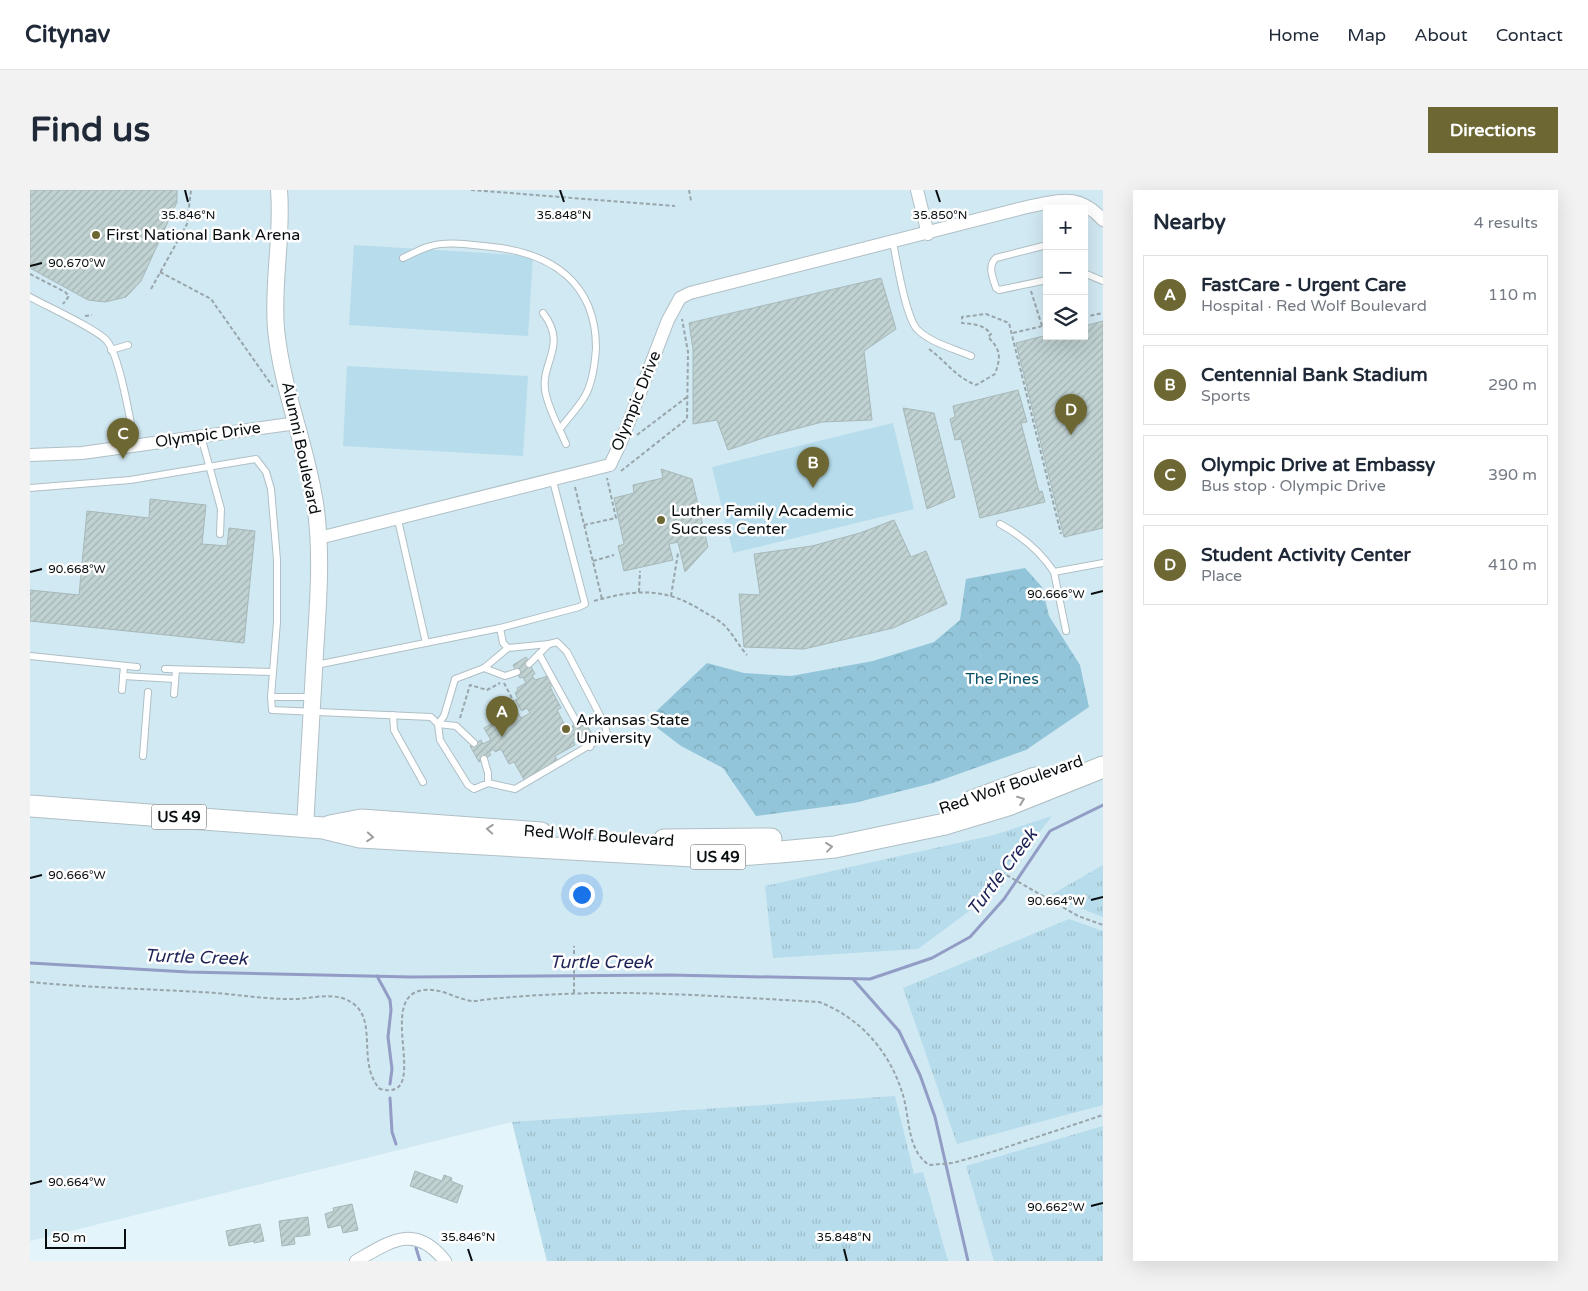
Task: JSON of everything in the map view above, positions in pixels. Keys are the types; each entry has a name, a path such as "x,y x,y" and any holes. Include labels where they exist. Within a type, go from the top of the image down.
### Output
{"highway":[{"name":"Red Wolf Boulevard","path":"314,827 360,820 684,842 801,836 885,823 941,810 1010,788 1103,752"},
{"name":"Red Wolf Boulevard","path":"30,806 314,827 360,836 633,854 711,857 835,847 945,824 1008,805 1103,767"}],"street":[{"name":"Alumni Boulevard","path":"279,190 281,230 274,291 276,330 311,481 319,538 320,594 312,705 314,827"},
{"path":"917,190 928,234"},
{"name":"Olympic Drive","path":"319,538 398,520 610,465 621,442 668,320 680,298 698,290 928,234 1027,207 1068,200 1091,206 1103,220"},
{"name":"Olympic Drive","path":"30,455 82,454 297,423"},
{"path":"356,1261 383,1245 403,1238 416,1238 427,1242 445,1261"}],"lane":[{"path":"893,242 910,317 917,328 927,336 971,356"},
{"path":"403,258 432,245 472,245 518,249 544,259 571,279 590,306 596,328 596,363 586,395 560,430"},
{"path":"1043,246 996,258 992,261 991,268 996,288 999,290 1043,281"},
{"path":"1088,274 1103,281"},
{"path":"30,297 80,323 107,341 118,369 135,446"},
{"path":"543,313 550,325 554,343 551,360 545,376 545,390 566,444"},
{"path":"111,350 128,345"},
{"path":"201,436 221,509 220,534"},
{"path":"30,488 130,480 256,459 266,472 271,489 277,560 277,622 272,672 272,710 312,705"},
{"path":"315,666 500,628 580,607 584,603 553,481"},
{"path":"398,520 426,643"},
{"path":"1000,524 1015,532 1044,557 1054,572 1066,631"},
{"path":"1054,572 1103,563"},
{"path":"500,628 503,643 508,648"},
{"path":"557,642 567,652 605,725 607,735 590,747 515,789 488,784 474,789 468,785 440,740 438,724 444,716 455,680 484,668 508,648 549,644 557,642"},
{"path":"530,664 549,644"},
{"path":"539,654 577,724"},
{"path":"30,656 137,668"},
{"path":"122,690 124,666"},
{"path":"484,668 504,676 517,672"},
{"path":"165,669 272,672"},
{"path":"174,694 176,670"},
{"path":"123,676 175,679"},
{"path":"143,756 148,692"},
{"path":"271,697 312,705 393,716 431,717 438,724 458,727 474,743"},
{"path":"393,716 394,730 423,782"},
{"path":"585,738 590,747"},
{"path":"484,759 488,773 488,784"}],"path":[{"path":"151,289 187,224 191,190"},
{"path":"471,190 675,206"},
{"path":"689,190 690,201"},
{"path":"160,272 211,299 276,392"},
{"path":"30,274 65,292 69,296 62,305 68,308"},
{"path":"1012,334 1042,326 1029,284"},
{"path":"1088,316 1103,313"},
{"path":"924,344 944,360 959,378 976,385 995,374 1000,355 998,347 988,337 991,334 989,330 977,324 962,323 962,317 986,314 1009,323 1061,534"},
{"path":"81,316 92,315"},
{"path":"619,472 687,419 688,352 682,319"},
{"path":"631,439 687,397"},
{"path":"584,525 616,518 606,476 613,474"},
{"path":"574,483 602,599"},
{"path":"671,596 678,553"},
{"path":"593,561 614,555"},
{"path":"639,592 640,571"},
{"path":"584,603 639,592 671,596 690,603 725,626 747,655"},
{"path":"458,727 470,685 487,690 508,678"},
{"path":"503,681 514,702"},
{"path":"1001,872 1078,916 1103,925"},
{"path":"574,946 574,994"},
{"path":"30,982 154,992 216,993 275,999 299,999 320,996 343,998 357,1006 363,1016 368,1072 380,1090 389,1092 398,1088 404,1080 405,1064 401,1032 404,1002 411,994 424,990 442,991 471,1001 574,994 706,994 819,1002 834,1008 854,1020 872,1037 887,1058 903,1095 917,1155 930,1165 938,1166 952,1163 1103,1115"}],"shaded area":[{"name":"Arkansas State University","path":"30,190 1103,190 1103,1261 547,1261 512,1122 30,1241"}],"green space":[{"path":"354,245 533,256 528,336 349,325"},
{"path":"347,366 528,376 523,456 343,446"},
{"path":"893,423 914,509 733,553 712,467"},
{"name":"The Pines","path":"1025,568 1042,587 1049,616 1080,665 1089,707 1026,750 933,783 854,803 756,816 723,768 681,746 647,720 707,663 744,673 791,676 873,661 934,642 960,620 966,579"},
{"path":"1052,816 1004,877 1003,886 918,949 773,958 765,886 994,835"},
{"path":"1103,865 1103,917 1049,896"},
{"path":"1069,919 1103,931 1103,1105 957,1144 903,988"},
{"path":"895,1096 914,1174 923,1172 948,1261 547,1261 512,1122"},
{"path":"1103,1126 1103,1261 994,1261 966,1166"}],"building":[{"name":"First National Bank Arena","path":"30,190 177,190 177,202 141,281 126,297 105,302 88,300 30,268"},
{"path":"881,278 896,329 864,351 872,420 822,422 769,436 728,450 717,420 693,424 693,349 689,323"},
{"path":"1103,321 1103,528 1064,537 1016,343 1043,336 1043,340 1088,340 1088,325"},
{"path":"1018,390 1027,422 1021,423 1039,492 1042,491 1045,502 980,518 961,439 955,440 950,419 955,417 953,406"},
{"path":"903,408 934,413 955,497 927,509"},
{"name":"Luther Family Academic Success Center","path":"661,469 692,479 708,547 685,572 678,542 669,544 673,560 624,571 618,546 624,544 614,498 634,493 633,485 663,478"},
{"path":"150,499 206,505 202,544 227,546 229,528 255,531 244,643 30,621 30,590 79,595 87,511 149,518"},
{"path":"894,520 911,557 926,551 947,604 893,628 804,649 744,647 739,594 760,595 754,554 812,546 860,533"},
{"path":"526,657 535,674 532,675 535,680 548,676 553,685 550,687 561,708 557,710 569,733 574,730 572,726 584,720 592,734 579,741 578,737 573,740 575,745 555,756 559,763 525,781 514,762 509,764 501,749 495,752 494,749 489,752 491,755 479,762 470,746 481,740 483,744 491,740 484,728 495,722 493,718 514,706 521,718 530,713 527,708 522,711 515,700 518,699 515,693 518,690 517,688 526,683 523,677 520,678 513,665"},
{"path":"415,1171 442,1181 444,1175 452,1178 451,1181 463,1186 457,1203 410,1186"},
{"path":"352,1204 358,1230 343,1233 341,1225 328,1228 325,1214 334,1211 333,1208"},
{"path":"308,1217 310,1235 294,1237 295,1244 282,1246 279,1221"},
{"path":"260,1224 264,1241 229,1246 226,1231"}],"waterway":[{"name":"Turtle Creek","path":"30,963 188,972 411,977 669,975 870,979 932,958 970,937 1004,899 1050,831 1103,805"},
{"path":"377,976 390,1000 391,1010 388,1037 392,1069 390,1084"},
{"path":"853,979 899,1031 920,1075 935,1117 968,1261"},
{"path":"390,1098 392,1132 396,1144"},
{"path":"416,1248 420,1261"}],"place":[{"name":"First National Bank Arena","path":"96,235"},
{"name":"Student Activity Center","path":"1071,435"},
{"name":"Olympic Drive at Embassy","path":"123,459"},
{"name":"Centennial Bank Stadium","path":"813,488"},
{"name":"Luther Family Academic Success Center","path":"661,520"},
{"name":"Arkansas State University","path":"566,729"},
{"name":"FastCare - Urgent Care","path":"502,737"}]}
